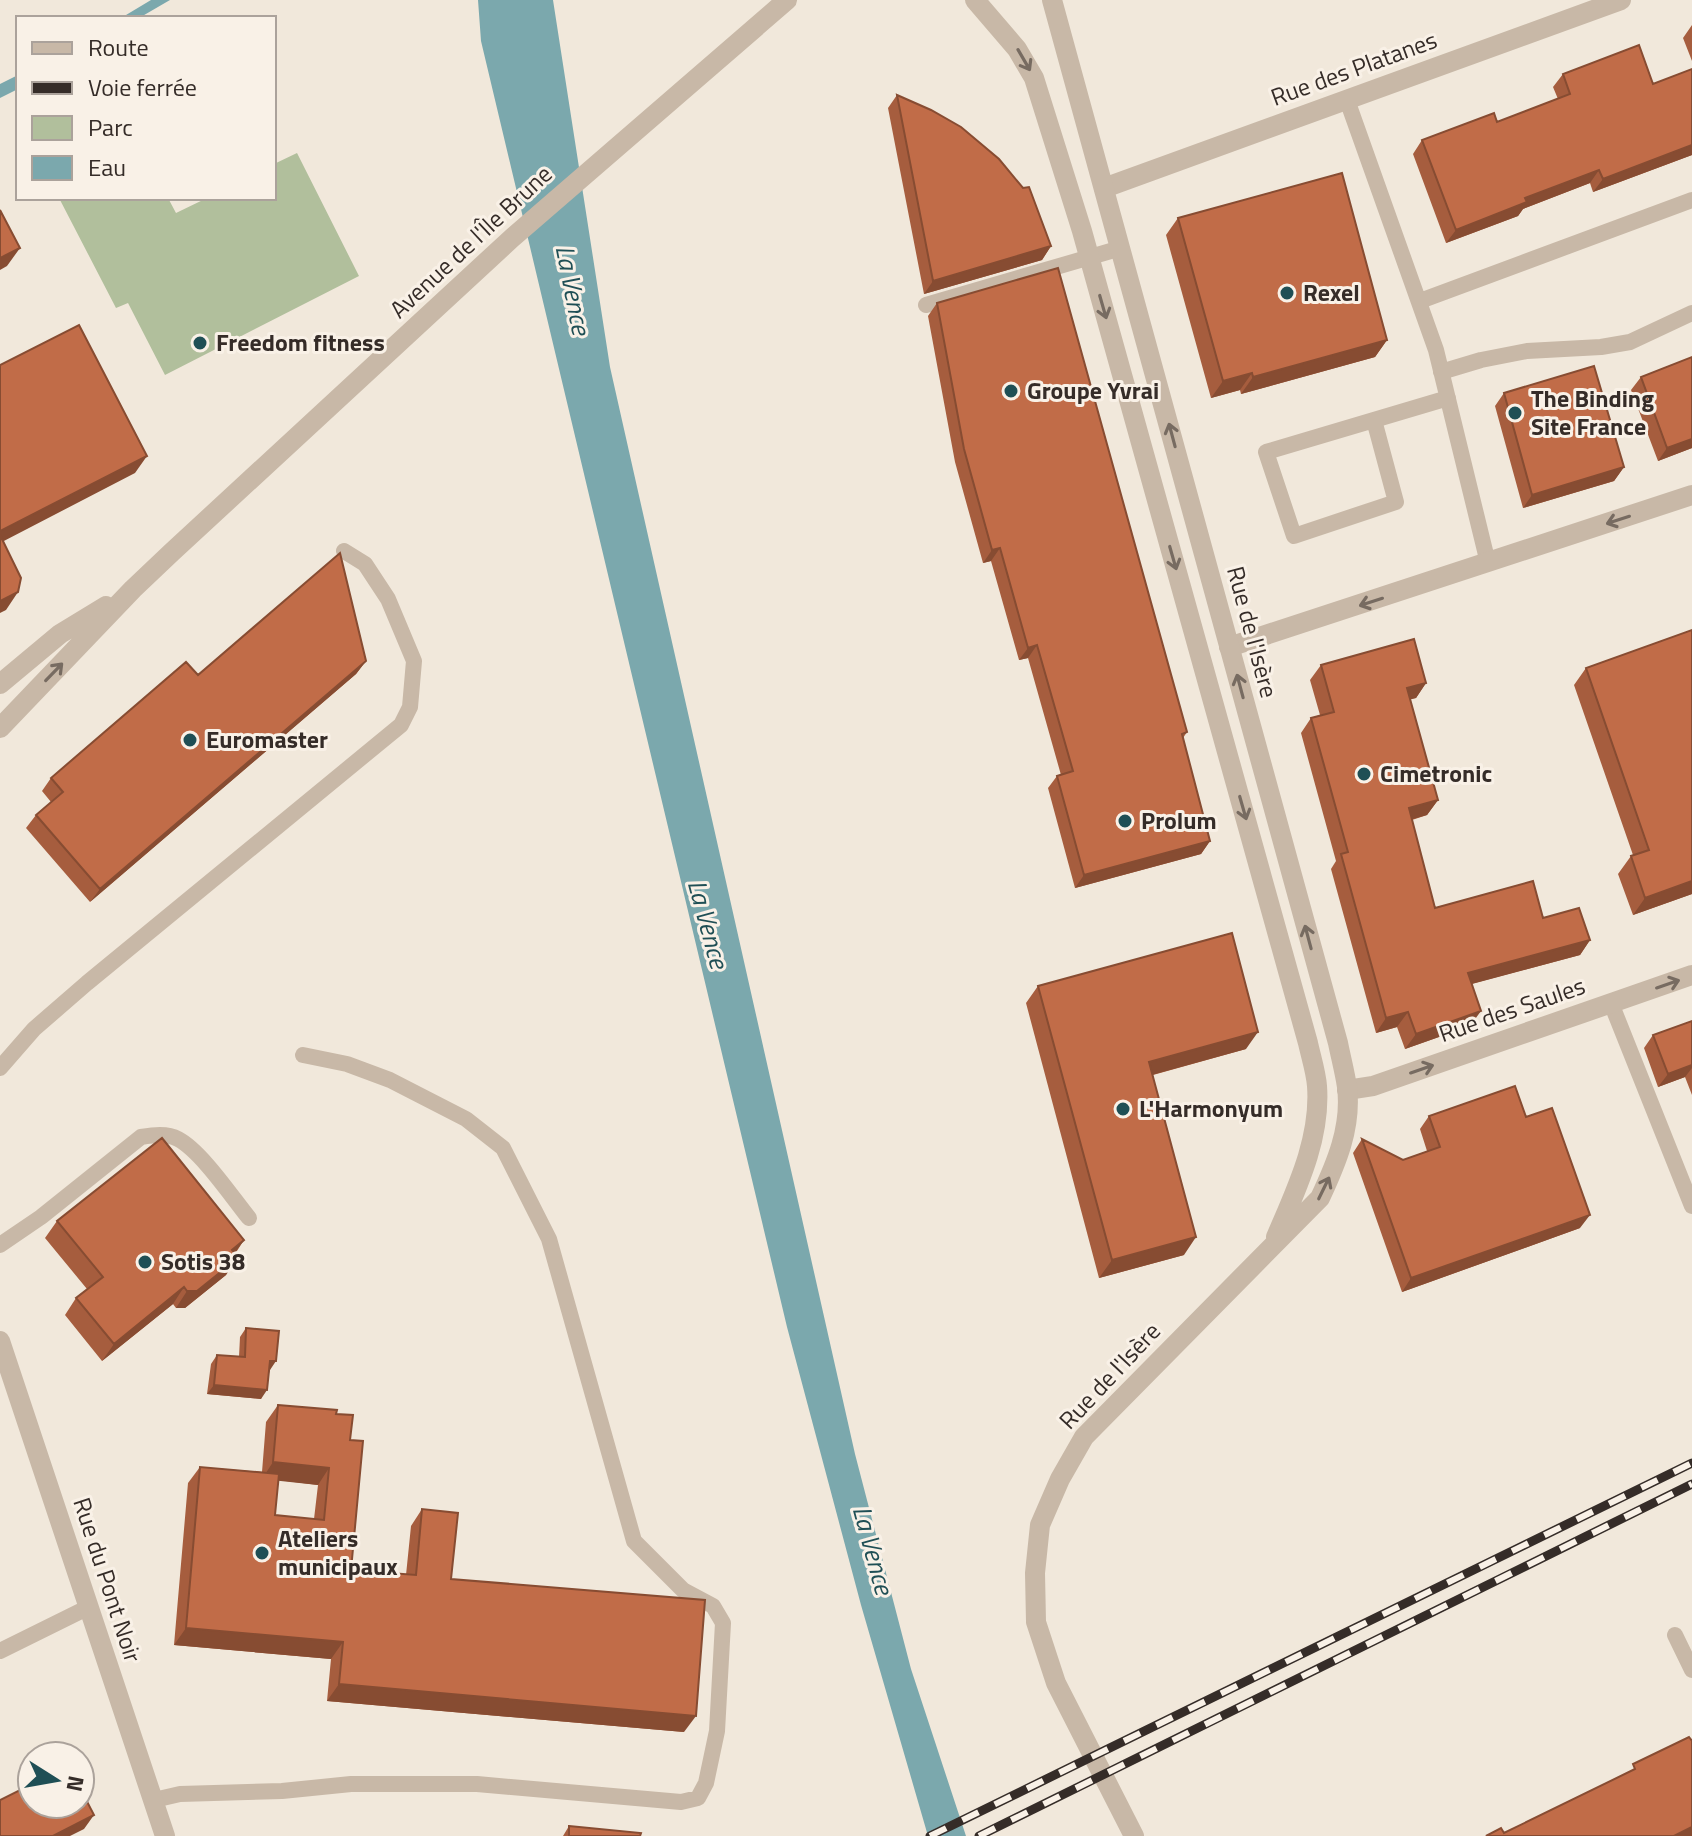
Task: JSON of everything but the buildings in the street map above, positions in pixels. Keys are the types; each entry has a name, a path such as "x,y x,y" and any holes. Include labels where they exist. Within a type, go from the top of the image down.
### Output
{"street":[{"name":"Rue de l'Isère","path":"975,0 1017,49 1034,78 1089,257 1313,1063 1317,1085 1316,1124 1302,1176 1272,1245"},
{"name":"Rue de l'Isère","path":"1052,0 1338,1043 1347,1090 1346,1125 1337,1160 1320,1198 1084,1437 1060,1479 1040,1525 1035,1573 1036,1622 1056,1683 1134,1836"},
{"name":"Rue des Platanes","path":"1104,188 1621,0"},
{"name":"Avenue de l'Île Brune","path":"0,728 133,589 512,238 788,2"},
{"path":"1072,198 1104,188"},
{"path":"1229,647 1692,495"},
{"name":"Avenue de l'Île Brune","path":"0,684 60,634 133,589"},
{"name":"Rue des Saules","path":"1347,1090 1373,1086 1692,975"},
{"path":"1313,1063 1347,1090"},
{"name":"Rue du Pont Noir","path":"0,1341 165,1836"}],"lane":[{"path":"1347,100 1420,301 1448,398 1488,563"},
{"path":"1420,301 1692,200"},
{"path":"926,305 1121,248"},
{"path":"1441,372 1527,351 1601,347 1630,342 1692,313"},
{"path":"1374,420 1396,502 1294,536 1266,452 1448,398"},
{"path":"0,1068 34,1029 87,983 401,725 410,707 414,661 388,599 365,564 344,551"},
{"path":"1611,1003 1692,1206"},
{"path":"154,1800 180,1794 282,1791 351,1784 477,1784 681,1802 698,1798 706,1783 717,1731 723,1623 713,1606 683,1590 634,1541 549,1239 503,1148 466,1119 390,1080 347,1064 303,1055"},
{"path":"0,1245 41,1217 141,1137 158,1134 178,1138 204,1162 249,1218"},
{"path":"0,1651 89,1607"},
{"path":"1675,1635 1692,1670"}],"green space":[{"path":"297,153 359,276 165,375 128,303 116,308 60,200 169,200 176,213 203,200 276,200 276,163"}],"water":[{"path":"151,0 170,0 142,16 124,16"},
{"name":"La Vence","path":"478,0 553,0 610,367 855,1454 911,1669 966,1836 928,1836 861,1605 787,1327 481,41"},
{"path":"16,76 16,90 0,98 0,84"}],"railway":[{"path":"930,1836 1692,1463"},
{"path":"979,1836 1692,1484"}],"place":[{"name":"Rexel","path":"1287,293"},
{"name":"Freedom fitness","path":"200,343"},
{"name":"Groupe Yvrai","path":"1011,391"},
{"name":"The Binding Site France","path":"1515,413"},
{"name":"Euromaster","path":"190,740"},
{"name":"Cimetronic","path":"1364,774"},
{"name":"Prolum","path":"1125,821"},
{"name":"L'Harmonyum","path":"1123,1109"},
{"name":"Sotis 38","path":"145,1262"},
{"name":"Ateliers municipaux","path":"262,1553"}]}
